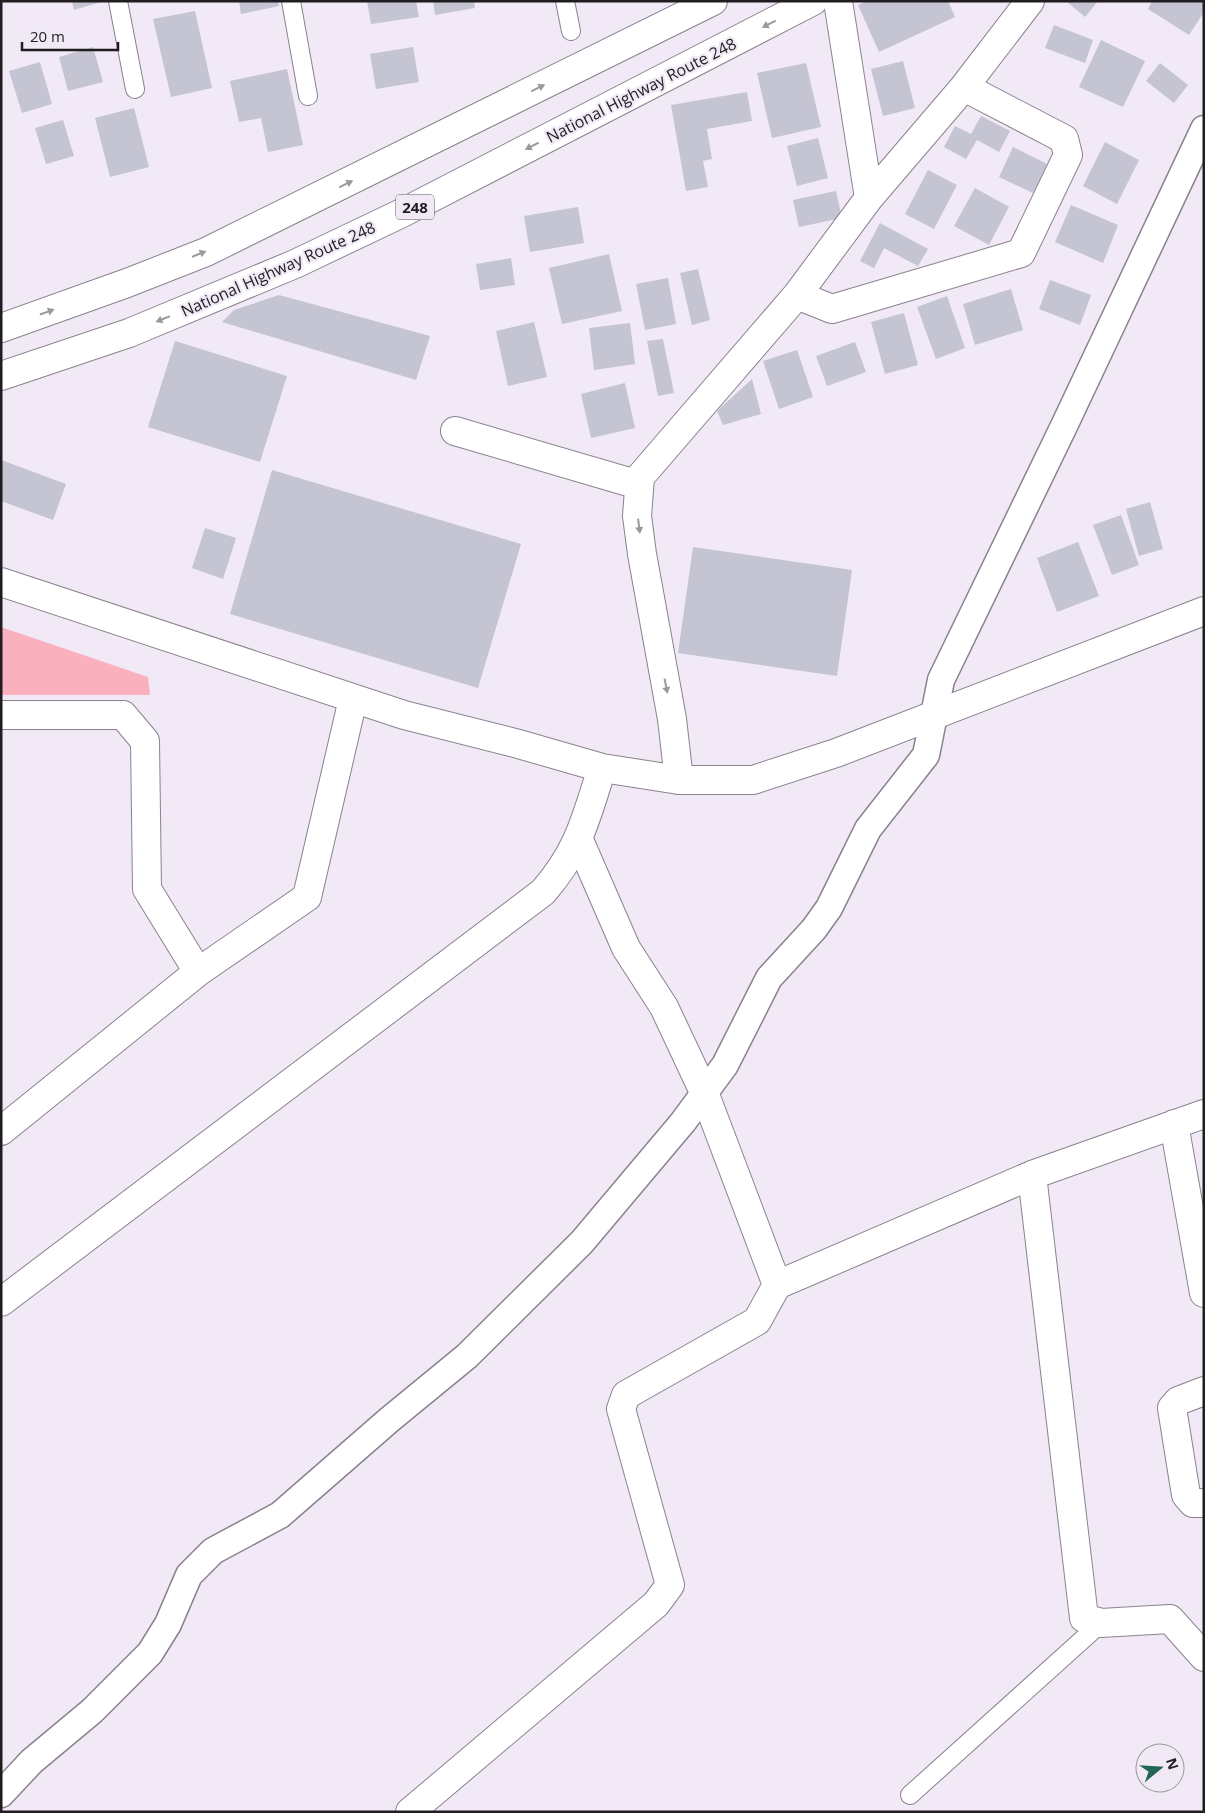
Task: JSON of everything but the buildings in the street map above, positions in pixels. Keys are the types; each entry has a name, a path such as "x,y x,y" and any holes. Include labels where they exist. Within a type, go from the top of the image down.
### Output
{"main road":[{"path":"1,328 110,290 206,252 713,1"},
{"name":"National Highway Route 248","path":"1,376 129,334 295,264 402,213 813,1"},
{"path":"838,1 869,198"},
{"path":"679,780 672,719 642,554 637,516 639,482 798,295 869,198 964,87 1030,1"},
{"path":"798,295 832,309 1021,253 1068,155 1064,139 964,87"},
{"path":"455,431 639,482"},
{"path":"1,582 404,715 515,743 602,768 679,780 753,780 836,753 1204,611"},
{"path":"1,1132 198,972 307,897 353,699"},
{"path":"1,715 123,714 145,741 147,890 198,972"},
{"path":"1,1302 544,892 561,872 579,840 602,768"},
{"path":"579,840 626,948 664,1007 704,1092 777,1285"},
{"path":"410,1812 656,1604 670,1585 621,1410 626,1395 757,1321 777,1285 1032,1175 1204,1114"},
{"path":"1174,1124 1204,1293"},
{"path":"1032,1175 1084,1618 1101,1623 1170,1619 1204,1657"},
{"path":"1204,1391 1178,1402 1172,1408 1172,1414 1186,1495 1193,1503 1204,1503"}],"street":[{"path":"1,1794 32,1761 92,1711 150,1654 168,1624 189,1575 213,1551 280,1515 389,1420 467,1356 582,1242 683,1122 725,1065 769,978 814,929 829,908 868,829 926,755 941,680 1064,426 1204,129"}],"lane":[{"path":"118,1 135,89"},
{"path":"292,1 308,96"},
{"path":"565,1 570,31"},
{"path":"910,1795 1101,1623"}],"shaded area":[{"path":"1,627 148,677 150,695 1,695"}]}
